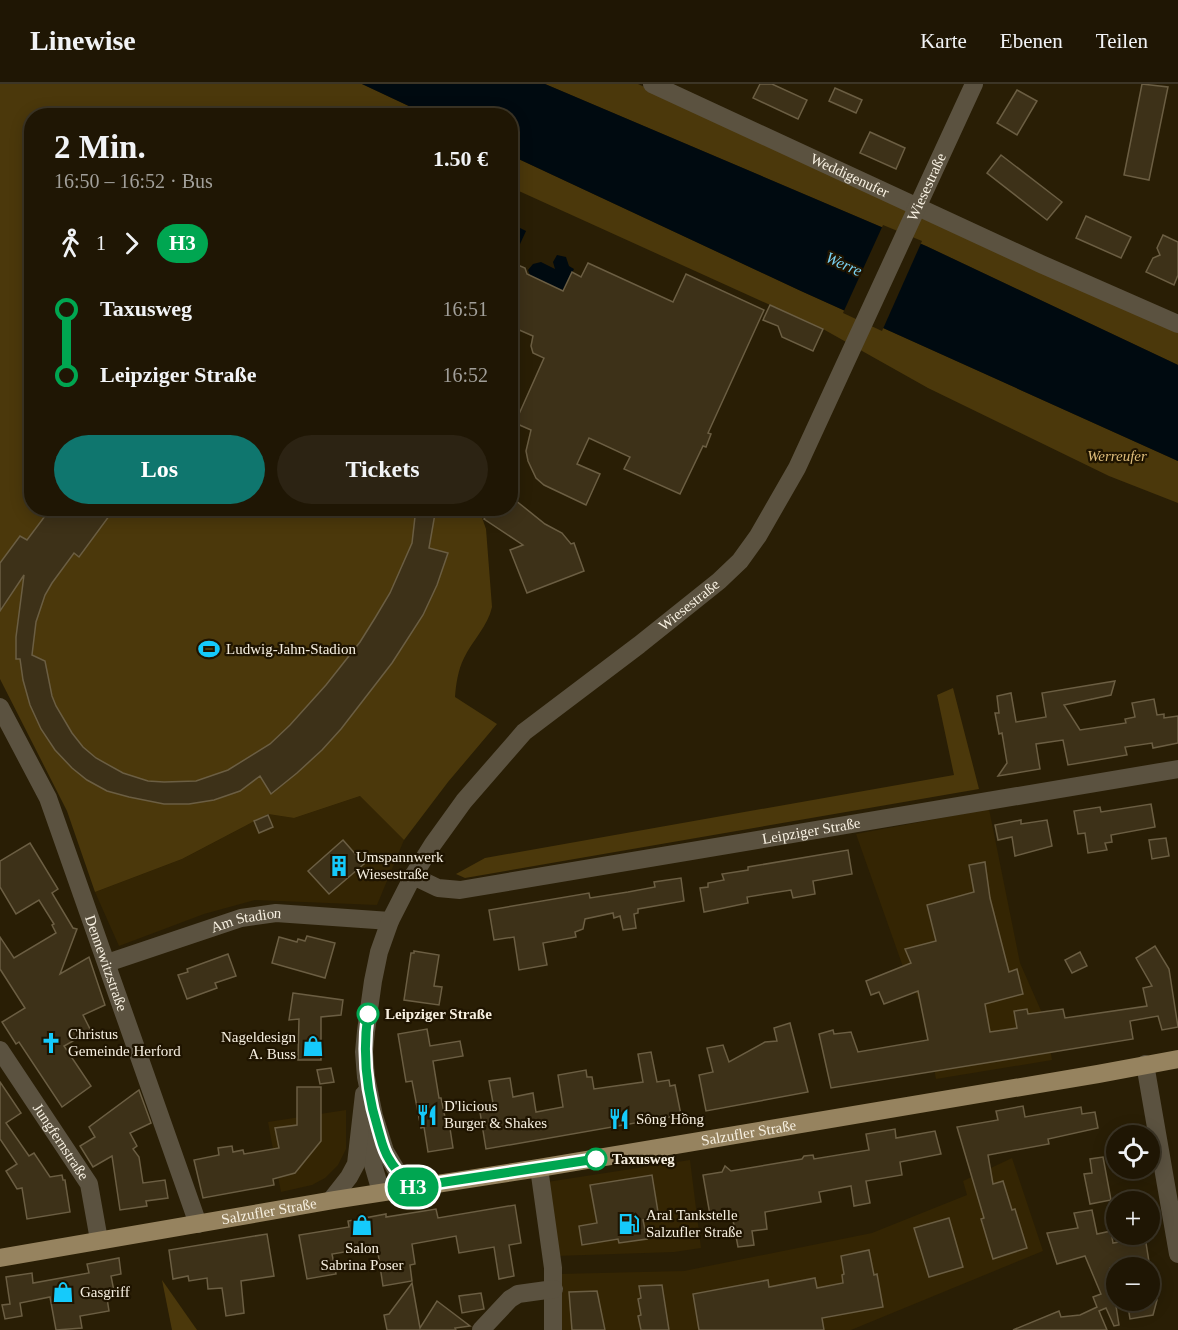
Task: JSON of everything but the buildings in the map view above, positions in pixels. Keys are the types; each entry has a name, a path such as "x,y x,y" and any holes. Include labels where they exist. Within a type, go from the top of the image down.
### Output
{"main road":[{"name":"Salzufler Straße","path":"0,1258 331,1200 539,1168 1178,1059"}],"street":[{"name":"Weddigenufer","path":"652,84 913,213 1041,264 1178,324"},
{"name":"Wiesestraße","path":"331,1200 350,1177 356,1164 366,1077 366,1031 373,981 379,952 390,921 413,876 464,801 524,732 719,581 740,561 758,536 797,468 974,84"},
{"name":"Dennewitzstraße","path":"0,707 48,798 198,1224"},
{"name":"Leipziger Straße","path":"413,876 438,888 460,890 1178,769"},
{"name":"Am Stadion","path":"107,963 242,918 276,913 390,921"},
{"name":"Jungfernstraße","path":"0,1050 89,1184 99,1240"},
{"path":"1145,1064 1178,1254"},
{"name":"Wiesestraße","path":"366,1077 374,1116 389,1159 398,1173 412,1187"},
{"name":"Wiesestraße","path":"363,1101 372,1161 381,1192"},
{"path":"381,1192 389,1159"},
{"path":"539,1168 551,1252 554,1289 553,1330"},
{"path":"481,1330 510,1299 518,1294 554,1289"}],"shaded area":[{"path":"360,796 404,840 377,905 255,900 204,914 119,946 95,892 182,859 268,814 294,818"},
{"path":"989,809 1020,963 1046,1022 1052,1060 936,1079 921,1005 902,964 856,834"},
{"path":"346,1110 346,1149 338,1165 325,1178 312,1185 281,1192 268,1122"},
{"path":"1012,1158 1043,1251 851,1330 557,1330 558,1274 684,1271 872,1233 967,1195 963,1181"},
{"path":"690,1160 701,1248 674,1252 556,1256 547,1182"}],"green space":[{"path":"0,84 362,84 413,108 24,108 24,516 481,516 486,529 492,607 487,621 462,663 455,697 497,724 448,782 404,840 360,796 294,818 268,814 182,859 95,892 67,811 0,679"},
{"path":"545,84 638,84 1178,331 1178,365 926,246"},
{"name":"Werreufer","path":"518,159 801,291 1178,461 1178,503 1109,476 928,388 823,329 518,191"},
{"path":"953,688 979,789 465,878 456,874 485,858 954,775 937,695"},
{"path":"162,1280 197,1330 172,1330"}],"water":[{"name":"Werre","path":"362,84 545,84 926,246 1178,365 1178,461 801,291 518,159 518,108 413,108"},
{"path":"518,227 526,231 518,248"},
{"path":"557,255 566,257 569,266 574,269 561,296 530,275 528,270 533,264 541,262 555,269 553,262"}],"pier":[{"path":"883,225 922,241 882,331 843,313"}],"bus line":[{"name":"H3","path":"368,1014 364,1052 366,1077 374,1116 389,1159 398,1173 412,1187 596,1159"}],"place":[{"name":"Ludwig-Jahn-Stadion","path":"209,649"},
{"name":"Umspannwerk Wiesestraße","path":"339,866"},
{"name":"Leipziger Straße","path":"368,1014"},
{"name":"Christus Gemeinde Herford","path":"51,1043"},
{"name":"Nageldesign A. Buss","path":"313,1046"},
{"name":"D'licious Burger & Shakes","path":"427,1115"},
{"name":"Sông Hồng","path":"619,1119"},
{"name":"Taxusweg","path":"596,1159"},
{"name":"Aral Tankstelle Salzufler Straße","path":"629,1224"},
{"name":"Salon Sabrina Poser","path":"362,1225"},
{"name":"Gasgriff","path":"63,1292"}]}
